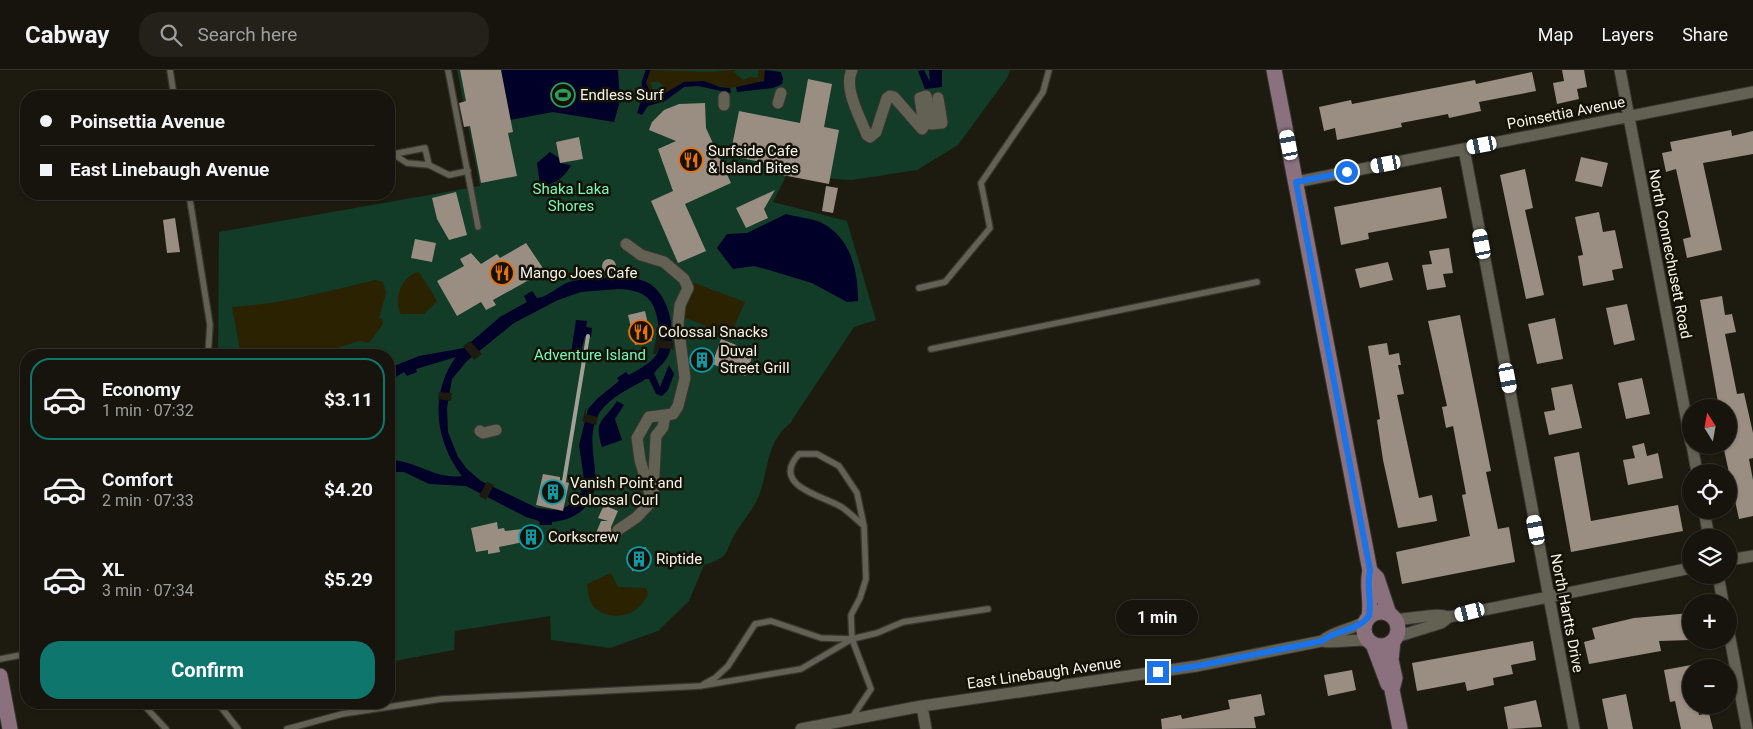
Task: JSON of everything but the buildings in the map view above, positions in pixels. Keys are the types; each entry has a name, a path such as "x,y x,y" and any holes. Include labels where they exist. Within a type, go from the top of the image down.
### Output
{"street":[{"path":"852,70 850,74 853,99 867,135 870,136 876,132 887,98 890,96 894,97 922,129 924,126 920,98 926,96 932,124 942,123 938,98"},
{"path":"1274,70 1370,570 1367,580 1371,601 1364,632 1371,643 1385,680 1392,690 1400,729"},
{"name":"North Connechusett Road","path":"1620,70 1682,399"},
{"name":"Poinsettia Avenue","path":"1296,182 1753,92"},
{"name":"North Hartts Drive","path":"1464,149 1574,729"},
{"path":"626,244 640,255 664,262 684,278 688,288 680,305 678,324 685,378 676,411 665,415 649,417 637,438 640,460 652,501"},
{"path":"618,530 652,501 656,436 663,427 665,415"},
{"path":"482,434 496,430"},
{"path":"1737,559 1753,556"},
{"path":"1370,570 1377,578 1398,628 1392,660 1395,678 1392,690"},
{"path":"1371,643 1384,646 1395,639 1441,623 1449,617 1682,570"},
{"path":"1368,618 1379,612 1392,616 1416,618 1438,614 1449,617"},
{"name":"East Linebaugh Avenue","path":"1322,641 1332,633 1358,626 1368,618"},
{"name":"East Linebaugh Avenue","path":"800,729 922,706 1197,666 1322,641 1334,643 1360,640 1371,643"},
{"path":"1732,649 1747,729"},
{"path":"0,676 10,729"},
{"path":"922,706 926,729"}],"lane":[{"path":"170,70 173,90"},
{"path":"448,70 478,227"},
{"path":"919,288 945,282 990,228 981,183 1043,92 1049,70"},
{"path":"395,153 425,148 429,165"},
{"path":"395,156 407,163 429,165 449,175 468,171"},
{"path":"191,200 210,325 208,349"},
{"path":"931,349 1257,282"},
{"path":"850,719 871,689 852,639 850,615 860,598 866,579 864,526 857,493 839,466 817,454 799,454 793,461 791,474 800,489 842,507 864,526"},
{"path":"700,686 715,678 728,666 755,624 770,621 821,638 852,639 877,633 903,622 988,609"},
{"path":"395,705 441,698 700,686 801,668 852,639"},
{"path":"0,659 20,655"},
{"path":"147,709 166,729"},
{"path":"222,709 238,729"},
{"path":"287,729 342,714 373,709"}],"green space":[{"name":"Adventure Island","path":"457,70 1010,70 1007,78 958,145 917,170 852,180 786,176 773,202 847,221 876,320 854,327 791,423 777,438 769,457 757,501 736,532 726,553 719,559 704,565 689,601 658,631 610,648 551,640 550,616 455,631 454,650 395,661 395,349 218,349 219,232 480,186"}],"sand":[{"path":"650,70 709,72 736,70 734,72 743,80 750,77 758,78 759,70 765,70 766,78 759,83 730,88 695,81 660,96 652,95 646,87","holes":["651,82 659,82 666,90 656,94 653,92"]},
{"path":"419,272 437,301 424,314 401,314 398,302 401,288 408,278"},
{"path":"376,280 383,282 386,293 379,318 382,319 383,324 369,343 359,341 333,349 240,349 232,307 287,300"},
{"path":"694,283 745,302 730,336 681,316"},
{"path":"611,573 618,587 646,588 648,594 639,607 619,616 603,613 596,609 588,594 587,584"}],"water":[{"name":"Endless Surf","path":"501,70 618,70 620,101 614,122 553,112 510,120"},
{"path":"765,70 781,72 782,84 773,88 737,92 736,87 764,81"},
{"path":"924,70 930,82 929,70 942,70 942,87 925,89 918,71"},
{"path":"704,81 720,87 730,88 731,93 698,86 684,87 665,101 648,106 642,115 637,113 643,95 642,82 646,83 652,95 660,96 684,82"},
{"path":"550,152 559,158 560,163 571,165 558,180 550,184 540,185 537,163"},
{"path":"786,214 820,222 831,228 839,236 846,245 854,266 858,301 847,302 812,283 754,266 733,269 717,248 727,234 747,233"},
{"path":"634,278 645,281 657,290 666,305 669,315 672,343 669,355 654,373 660,387 669,365 674,374 668,390 662,396 656,394 649,379 646,379 615,397 600,412 594,425 592,438 595,478 590,502 574,516 552,522 552,525 540,525 539,521 526,517 466,486 429,484 404,472 395,472 395,461 408,463 434,473 462,476 446,448 441,433 439,417 442,386 447,371 456,357 416,369 417,372 407,376 404,372 395,377 395,366 419,356 464,348 500,317 527,302 524,296 532,291 537,298 545,296 569,282","holes":["618,289 637,292 649,299 656,312 659,348 657,354 644,366 629,375 626,372 617,378 619,381 588,409 579,445 585,486 575,501 564,508 552,510 537,508 481,481 467,469 458,457 448,432 447,408 452,379 467,361 514,323 558,300 581,292"]},
{"path":"576,320 587,321 586,327 592,328 591,337 585,336 580,355 571,353"},
{"path":"617,401 624,405 615,419 622,440 602,447 599,426"}],"pier":[{"path":"657,334 659,340 674,341 673,351 672,349 659,348 656,354 653,354"},
{"path":"470,341 482,354 474,360 463,346"},
{"path":"439,392 452,393 451,401 438,399"},
{"path":"586,408 586,414 598,417 596,425 582,421"},
{"path":"487,482 494,485 486,500 479,496"}],"waterway":[{"path":"644,88 648,70"}],"railway":[{"path":"564,481 588,336"}],"place":[{"name":"Endless Surf","path":"563,95"},
{"name":"Surfside Cafe & Island Bites","path":"691,160"},
{"name":"Mango Joes Cafe","path":"502,273"},
{"name":"Colossal Snacks","path":"641,332"},
{"name":"Duval Street Grill","path":"702,360"},
{"name":"Vanish Point and Colossal Curl","path":"553,492"},
{"name":"Corkscrew","path":"531,537"},
{"name":"Riptide","path":"639,559"}],"route":[{"path":"1158,672 1322,641 1332,633 1358,626 1366,621 1369,616 1371,601 1367,580 1370,570 1296,182 1347,172"}],"park label":[{"name":"Shaka Laka Shores","path":"571,198"}]}
